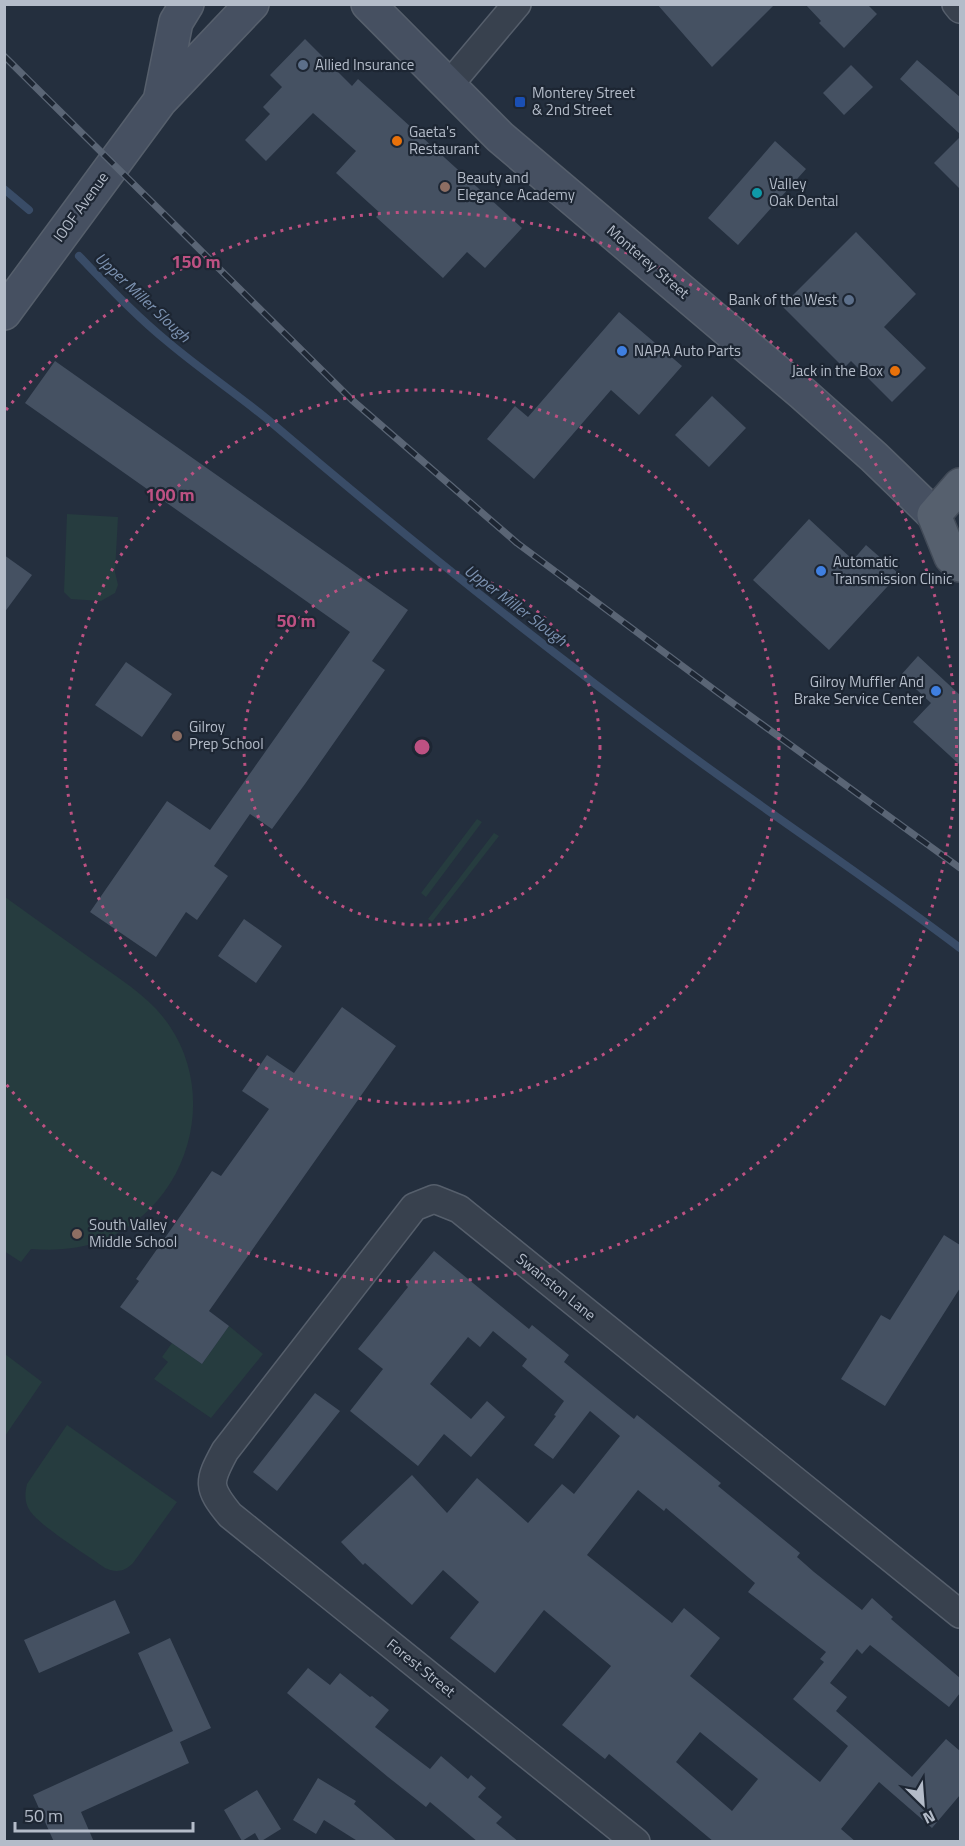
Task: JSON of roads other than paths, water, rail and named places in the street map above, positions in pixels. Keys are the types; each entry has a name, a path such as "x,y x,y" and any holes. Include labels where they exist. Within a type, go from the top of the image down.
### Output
{"main road":[{"name":"IOOF Avenue","path":"160,101 176,22 187,4"},
{"name":"IOOF Avenue","path":"4,314 160,101 252,4"},
{"name":"Monterey Street","path":"368,4 500,136 947,519 951,557 960,565"},
{"path":"947,519 960,485"}],"street":[{"path":"449,85 517,4"},
{"path":"956,4 960,9"},
{"name":"Swanston Lane","path":"213,1488 212,1480 225,1451 414,1207 434,1199 459,1209 960,1614"},
{"name":"Forest Street","path":"213,1488 219,1501 230,1515 636,1842"}],"waterway":[{"name":"Upper Miller Slough","path":"4,189 29,210"},
{"name":"Upper Miller Slough","path":"79,256 133,311 168,342 266,418 420,547 525,630 685,751 960,948"}],"railway":[{"path":"4,56 352,400 517,543 960,868"}],"place":[{"name":"Allied Insurance","path":"303,65"},
{"name":"Monterey Street & 2nd Street","path":"520,102"},
{"name":"Gaeta's Restaurant","path":"397,141"},
{"name":"Beauty and Elegance Academy","path":"445,187"},
{"name":"Valley Oak Dental","path":"757,193"},
{"name":"Bank of the West","path":"849,300"},
{"name":"NAPA Auto Parts","path":"622,351"},
{"name":"Jack in the Box","path":"895,371"},
{"name":"Automatic Transmission Clinic","path":"821,571"},
{"name":"Gilroy Muffler And Brake Service Center","path":"936,691"},
{"name":"Gilroy Prep School","path":"177,736"},
{"name":"South Valley Middle School","path":"77,1234"}]}
